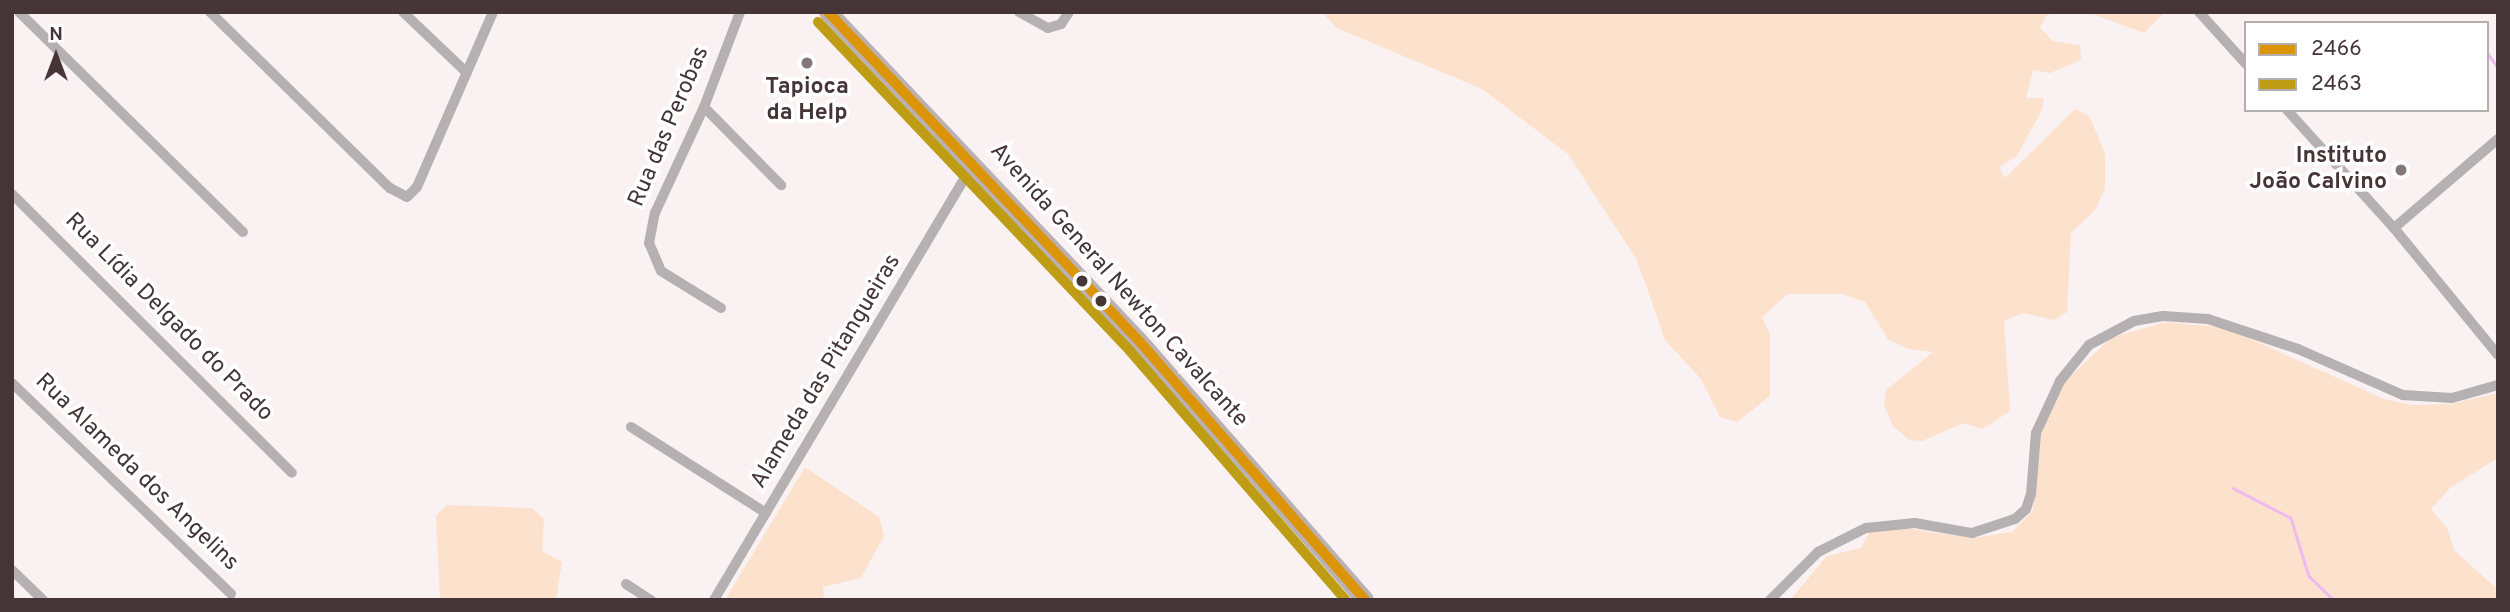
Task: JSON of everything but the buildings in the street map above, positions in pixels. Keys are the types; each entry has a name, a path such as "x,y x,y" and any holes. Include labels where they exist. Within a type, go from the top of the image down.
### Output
{"main road":[{"name":"Avenida General Newton Cavalcante","path":"828,12 1140,342 1365,600"}],"street":[{"path":"19,12 243,232"},
{"path":"210,12 390,188 407,197 418,187 493,12"},
{"path":"403,12 467,73"},
{"name":"Rua das Perobas","path":"721,308 661,271 649,243 655,213 704,107 740,12"},
{"path":"1019,12 1048,28 1061,24 1069,12"},
{"path":"2199,12 2244,62"},
{"path":"704,107 781,185"},
{"path":"2289,112 2394,228 2498,355"},
{"path":"2394,228 2498,139"},
{"name":"Alameda das Pitangueiras","path":"714,600 973,164"},
{"name":"Rua Lídia Delgado do Prado","path":"12,194 292,473"},
{"path":"1770,600 1818,551 1866,528 1915,523 1972,533 2015,519 2026,509 2036,433 2060,381 2089,345 2134,321 2163,316 2208,319 2298,349 2403,395 2452,398 2498,385"},
{"name":"Rua Alameda dos Angelins","path":"12,383 231,594"},
{"path":"631,427 766,513"},
{"path":"12,570 43,600"},
{"path":"626,584 652,600"}],"shaded area":[{"path":"1322,12 2054,12 2046,16 2040,28 2053,41 2080,45 2081,60 2050,73 2033,70 2026,98 2044,98 2042,110 2017,156 1999,167 2005,178 2075,109 2090,117 2105,154 2105,189 2095,210 2071,233 2067,312 2054,320 2023,313 2004,321 2010,411 1982,429 1964,423 1922,441 1909,440 1893,426 1884,405 1886,390 1933,352 1908,349 1888,339 1865,302 1842,294 1788,294 1762,317 1770,335 1770,396 1737,422 1720,417 1701,379 1665,340 1637,260 1568,154 1482,89 1337,28"},
{"path":"2087,12 2165,12 2144,33"},
{"path":"2165,322 2226,328 2384,399 2412,405 2451,404 2498,393 2498,458 2451,487 2431,509 2447,528 2454,550 2498,590 2498,600 1790,600 1827,556 1861,548 1869,533 1880,529 1904,528 1972,538 2012,532 2033,510 2039,439 2065,381 2111,338"},
{"path":"805,467 879,517 884,536 861,578 823,587 824,600 725,600"},
{"path":"446,505 532,508 544,519 542,551 562,562 556,600 440,600 436,516"}],"waterway":[{"path":"2489,55 2498,68"},
{"path":"2233,488 2291,518 2309,576 2334,600"}],"transit line":[{"name":"2466","path":"828,12 1140,342 1365,600"},
{"name":"2463","path":"818,22 1130,351 1346,600"}],"place":[{"name":"Tapioca da Help","path":"807,63"},
{"name":"Instituto João Calvino","path":"2401,170"}]}
